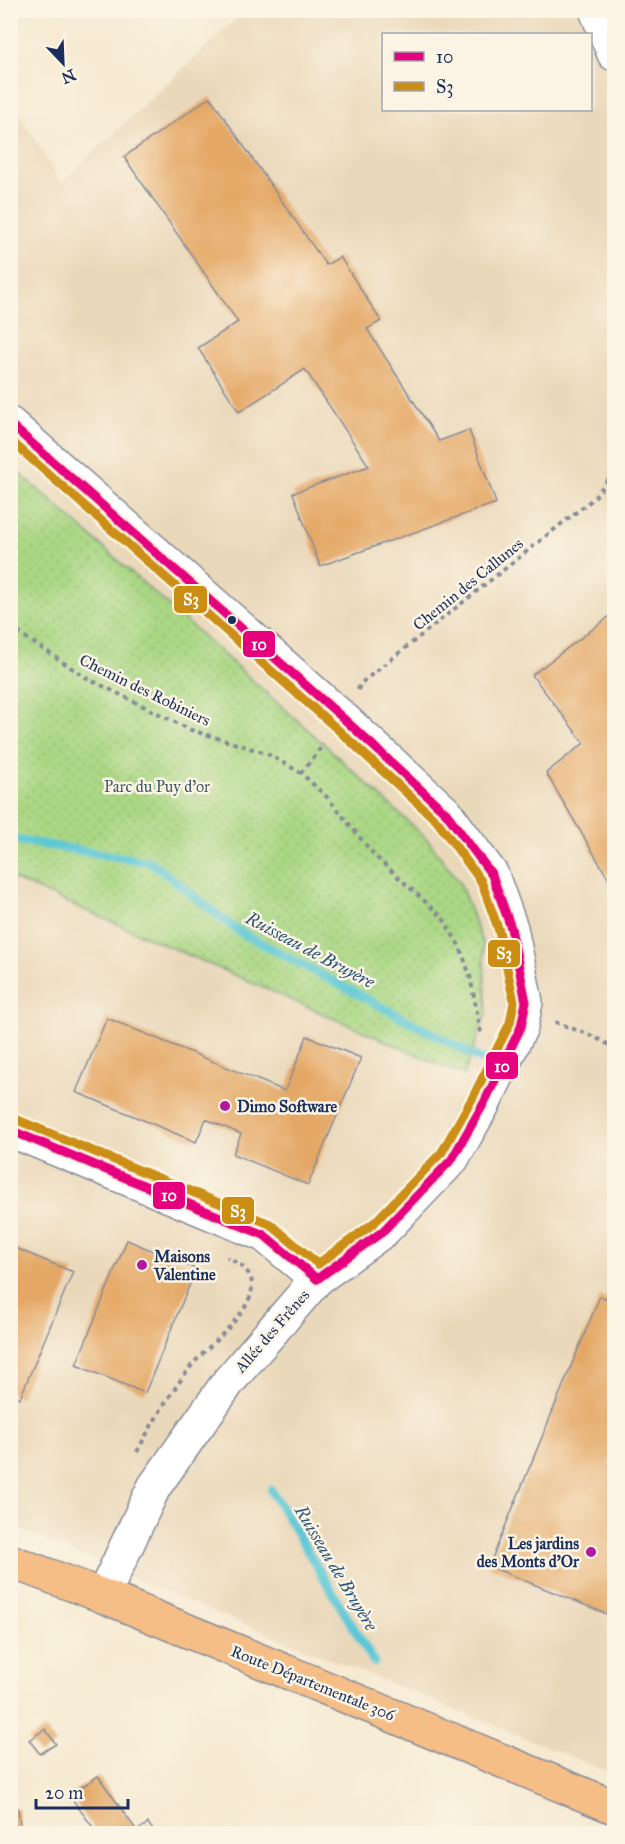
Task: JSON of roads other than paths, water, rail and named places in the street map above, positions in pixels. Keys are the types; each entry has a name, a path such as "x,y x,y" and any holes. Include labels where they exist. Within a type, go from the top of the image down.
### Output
{"main road":[{"name":"Route Départementale 306","path":"10,1561 103,1596 615,1806"}],"street":[{"path":"596,10 615,54"},
{"name":"Allée des Frênes","path":"10,424 344,719 446,813 492,875 511,928 526,1002 521,1028 453,1159 382,1232 317,1280 229,1381 154,1487 103,1596"},
{"path":"10,1130 264,1234 317,1280"}],"waterway":[{"name":"Ruisseau de Bruyère","path":"10,839 151,862 238,931 494,1066"},
{"name":"Ruisseau de Bruyère","path":"271,1490 374,1662"}],"place":[{"name":"Dimo Software","path":"225,1106"},
{"name":"Maisons Valentine","path":"142,1265"},
{"name":"Les jardins des Monts d'Or","path":"591,1552"}],"park label":[{"name":"Parc du Puy d'or","path":"157,786"}]}
